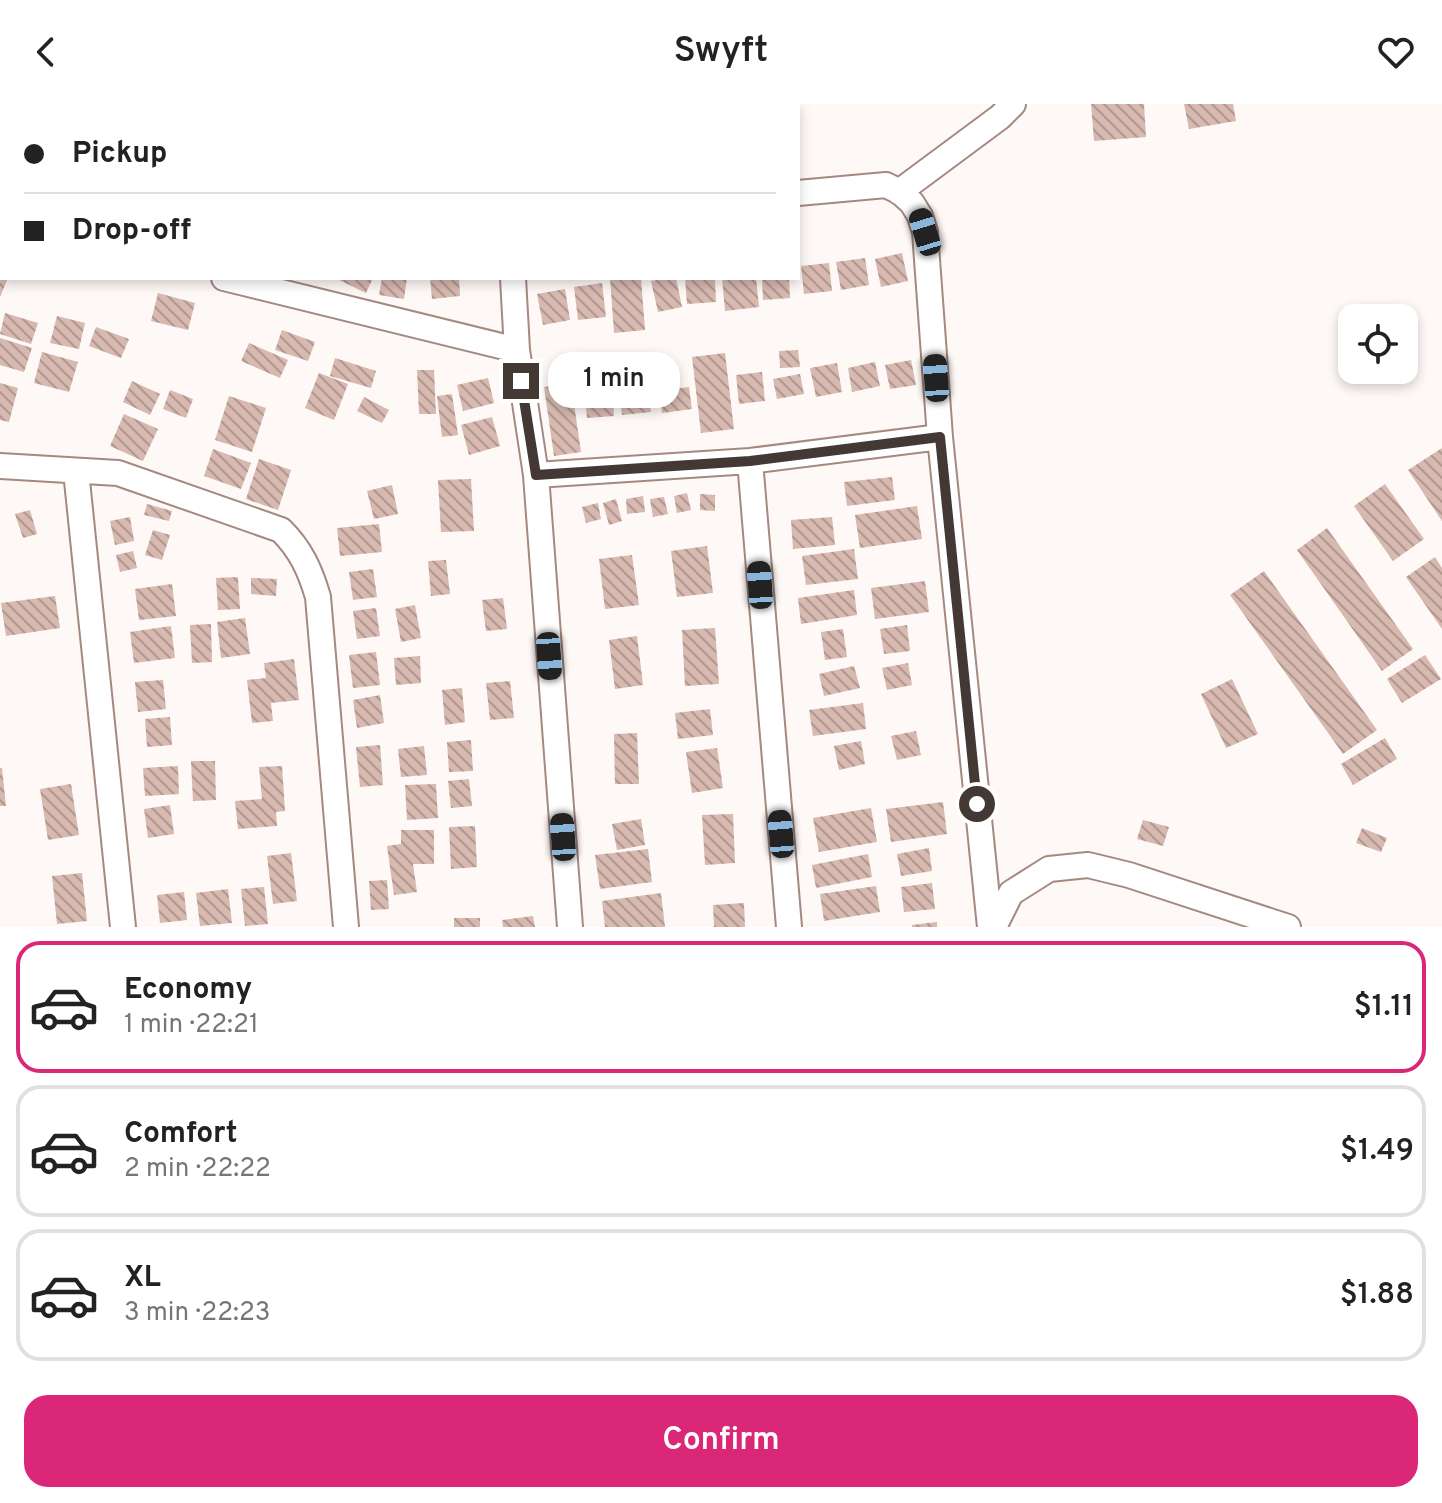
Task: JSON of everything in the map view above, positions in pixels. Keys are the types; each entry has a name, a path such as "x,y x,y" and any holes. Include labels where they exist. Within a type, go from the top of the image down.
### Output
{"street":[{"path":"899,192 1013,104"},
{"path":"800,193 886,185 912,203 925,232 940,437 992,927"},
{"path":"232,280 517,350"},
{"path":"513,280 517,350 536,475 570,927"},
{"path":"536,475 750,461 940,437"},
{"path":"750,461 789,927"},
{"path":"0,466 118,473 281,530 295,544 313,579 318,597 346,927"},
{"path":"76,471 123,927"},
{"path":"992,927 1011,893 1049,869 1088,865 1129,875 1288,927"}],"building":[{"path":"1091,104 1144,104 1146,137 1094,141"},
{"path":"1184,104 1233,104 1236,121 1189,129"},
{"path":"902,253 908,281 881,287 875,259"},
{"path":"865,258 869,285 841,290 836,262"},
{"path":"829,263 832,291 804,294 801,266"},
{"path":"0,280 7,280 0,297"},
{"path":"339,280 372,280 366,293"},
{"path":"382,280 407,280 404,299 379,295"},
{"path":"430,280 459,280 460,296 432,299"},
{"path":"610,280 641,280 645,330 614,333"},
{"path":"676,280 682,307 658,312 651,281"},
{"path":"685,280 715,280 716,302 687,304"},
{"path":"722,280 756,280 759,307 725,311"},
{"path":"762,280 789,280 790,298 763,300"},
{"path":"602,283 606,317 578,320 574,287"},
{"path":"565,289 570,320 543,325 537,294"},
{"path":"158,293 195,303 188,330 151,321"},
{"path":"5,313 38,323 31,344 0,334"},
{"path":"57,316 85,323 79,349 50,343"},
{"path":"96,327 129,339 121,358 89,346"},
{"path":"282,330 315,342 308,361 275,350"},
{"path":"0,338 32,348 24,372 0,365"},
{"path":"249,343 288,360 280,378 241,361"},
{"path":"798,350 800,367 780,368 779,351"},
{"path":"42,352 78,362 69,392 34,383"},
{"path":"725,353 734,429 701,433 692,357"},
{"path":"335,358 376,371 371,388 330,376"},
{"path":"911,360 916,385 890,389 885,365"},
{"path":"875,362 880,386 852,392 848,368"},
{"path":"837,363 842,392 816,397 810,368"},
{"path":"417,370 434,370 436,414 419,414"},
{"path":"762,372 765,401 739,404 736,375"},
{"path":"319,373 348,384 334,420 305,408"},
{"path":"800,374 804,394 777,399 773,379"},
{"path":"488,378 494,403 463,411 457,385"},
{"path":"132,381 160,394 150,415 123,402"},
{"path":"0,383 18,388 9,422 0,420"},
{"path":"571,383 581,452 554,456 544,387"},
{"path":"648,385 651,412 622,415 619,389"},
{"path":"689,387 692,409 662,413 659,391"},
{"path":"170,390 193,399 186,418 163,409"},
{"path":"452,394 458,435 442,437 437,396"},
{"path":"613,395 614,416 587,418 585,397"},
{"path":"229,396 266,408 252,452 215,440"},
{"path":"364,397 389,410 382,423 357,411"},
{"path":"124,414 158,429 143,461 110,446"},
{"path":"492,417 500,446 469,455 461,425"},
{"path":"1442,448 1442,521 1408,470"},
{"path":"213,449 251,463 241,489 204,476"},
{"path":"259,459 291,470 278,510 246,499"},
{"path":"892,477 895,500 847,506 844,482"},
{"path":"471,479 474,531 441,532 438,480"},
{"path":"1385,484 1424,539 1393,561 1354,506"},
{"path":"392,485 398,514 374,519 367,491"},
{"path":"687,493 691,510 677,513 674,496"},
{"path":"700,494 715,495 715,511 700,510"},
{"path":"643,496 645,512 627,514 626,499"},
{"path":"664,497 668,514 653,517 650,499"},
{"path":"616,499 622,521 609,525 603,503"},
{"path":"598,503 601,519 586,523 582,507"},
{"path":"147,504 172,511 169,521 144,515"},
{"path":"917,506 922,539 860,548 855,515"},
{"path":"30,510 37,534 23,538 15,514"},
{"path":"130,517 134,541 115,545 110,521"},
{"path":"832,517 835,545 793,549 791,520"},
{"path":"379,524 382,552 340,556 337,528"},
{"path":"1327,528 1413,649 1382,671 1297,550"},
{"path":"153,530 170,535 162,560 145,555"},
{"path":"707,546 713,593 677,597 671,551"},
{"path":"854,549 858,579 806,585 802,556"},
{"path":"133,551 137,568 120,572 116,555"},
{"path":"632,555 639,605 605,609 599,559"},
{"path":"1435,557 1442,568 1442,629 1406,577"},
{"path":"446,560 450,594 431,596 428,561"},
{"path":"373,569 377,597 353,600 349,572"},
{"path":"1264,571 1377,730 1343,754 1230,595"},
{"path":"238,577 240,609 218,610 216,578"},
{"path":"251,578 277,579 276,596 251,594"},
{"path":"925,581 929,612 875,619 871,588"},
{"path":"172,584 176,616 139,620 135,589"},
{"path":"854,590 857,615 801,624 798,598"},
{"path":"55,596 60,628 6,636 1,603"},
{"path":"503,598 507,629 486,631 482,600"},
{"path":"415,605 421,638 401,642 395,609"},
{"path":"376,608 380,636 357,639 353,611"},
{"path":"245,618 250,654 221,658 217,622"},
{"path":"211,624 212,662 192,663 190,625"},
{"path":"907,625 910,651 884,654 880,629"},
{"path":"171,626 175,658 134,663 130,632"},
{"path":"715,628 719,684 685,686 682,630"},
{"path":"843,629 847,657 825,660 821,632"},
{"path":"637,636 643,685 615,689 609,640"},
{"path":"376,652 380,685 353,688 349,655"},
{"path":"1425,655 1441,679 1402,703 1387,679"},
{"path":"420,656 421,683 396,685 394,658"},
{"path":"294,659 299,700 271,703 273,721 252,723 247,680 266,678 264,663"},
{"path":"908,663 912,685 887,690 882,668"},
{"path":"854,666 860,688 824,696 819,674"},
{"path":"1232,679 1258,734 1226,748 1201,694"},
{"path":"163,680 166,709 138,712 135,682"},
{"path":"510,681 514,718 490,720 486,683"},
{"path":"462,688 465,722 445,725 442,690"},
{"path":"380,695 384,723 357,728 353,700"},
{"path":"863,703 866,729 813,736 809,710"},
{"path":"710,709 713,735 678,739 675,713"},
{"path":"170,717 172,745 147,747 145,719"},
{"path":"916,731 921,755 897,760 891,736"},
{"path":"637,733 639,784 615,784 614,734"},
{"path":"1385,738 1397,759 1353,785 1341,764"},
{"path":"471,740 473,771 449,772 447,742"},
{"path":"861,741 865,764 839,770 834,746"},
{"path":"380,745 383,785 360,787 356,747"},
{"path":"424,746 427,775 401,777 398,749"},
{"path":"717,748 723,788 692,793 686,752"},
{"path":"191,761 215,761 216,800 193,801"},
{"path":"178,766 179,794 145,796 143,768"},
{"path":"282,766 285,811 276,812 277,826 238,829 235,801 262,799 259,767"},
{"path":"2,768 6,806 0,806"},
{"path":"469,779 472,806 451,808 448,781"},
{"path":"71,784 79,835 48,840 40,789"},
{"path":"436,784 438,818 407,820 405,785"},
{"path":"943,802 947,834 891,842 886,809"},
{"path":"170,805 174,834 148,838 144,809"},
{"path":"871,808 877,842 819,852 813,818"},
{"path":"733,814 735,863 705,865 702,815"},
{"path":"641,819 645,845 617,850 612,824"},
{"path":"1143,820 1169,827 1163,846 1137,839"},
{"path":"475,826 477,867 451,869 449,827"},
{"path":"1362,828 1387,838 1381,852 1356,843"},
{"path":"401,830 434,830 434,864 413,864 417,892 394,895 387,846 401,844"},
{"path":"929,848 932,871 901,876 897,854"},
{"path":"648,849 652,882 600,889 595,855"},
{"path":"291,853 297,901 273,904 267,856"},
{"path":"868,854 872,877 816,888 812,865"},
{"path":"82,873 87,921 57,924 52,876"},
{"path":"387,880 389,909 371,910 369,881"},
{"path":"932,883 935,909 904,912 901,887"},
{"path":"876,886 880,912 824,921 820,894"},
{"path":"264,887 268,924 245,926 241,889"},
{"path":"228,889 232,923 200,926 196,893"},
{"path":"184,892 187,920 160,923 157,895"},
{"path":"661,893 665,927 605,927 602,901"},
{"path":"744,903 745,927 714,927 713,905"},
{"path":"533,916 535,927 503,927 502,920"},
{"path":"454,918 480,918 480,927 454,927"},
{"path":"937,922 937,927 912,927 912,925"}],"route":[{"path":"521,381 536,475 750,461 940,437 977,804"}]}
